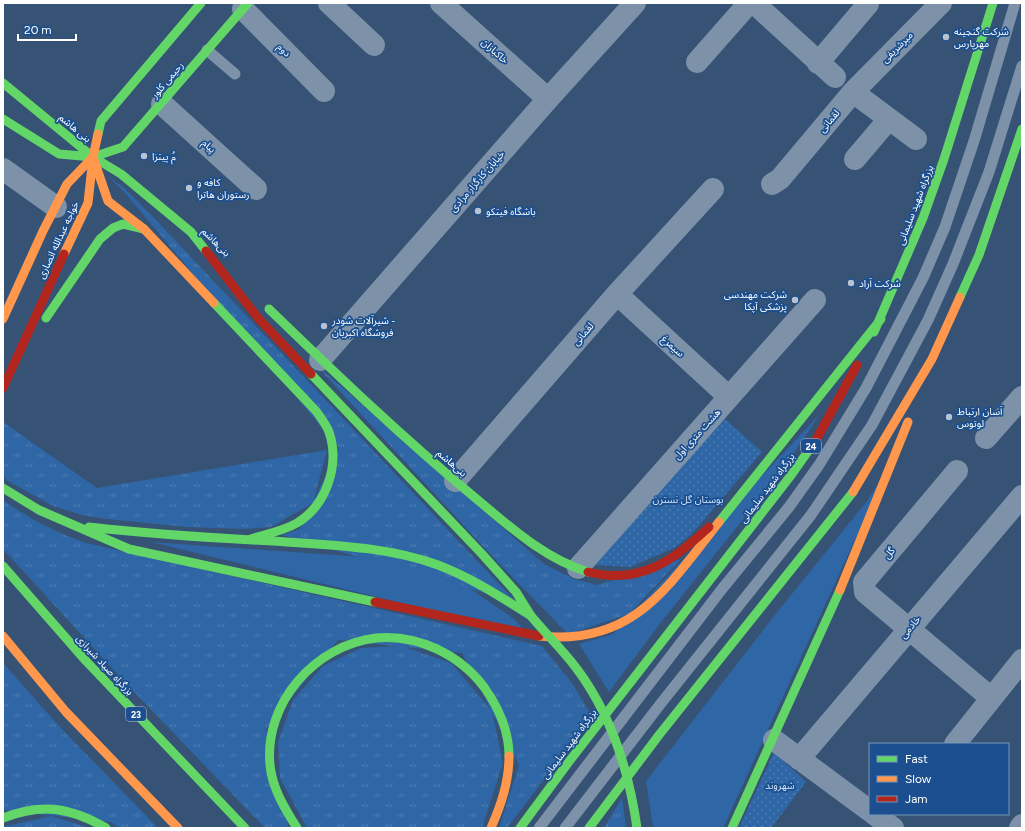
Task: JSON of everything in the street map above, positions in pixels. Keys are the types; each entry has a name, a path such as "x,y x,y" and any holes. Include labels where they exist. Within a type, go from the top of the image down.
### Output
{"main road":[{"path":"202,3 101,121 93,157 108,201 144,229 316,411 329,433 332,450 331,477 324,494 314,509 298,522 251,539"},
{"name":"بزرگراه شهید سلیمانی","path":"520,828 571,759 792,474 817,438 881,319 922,218 944,159 993,3"},
{"name":"رحیمی کلور","path":"93,157 123,147 246,6"},
{"name":"بنی هاشم","path":"3,83 93,157"},
{"name":"بنی هاشم","path":"3,119 59,154 93,157"},
{"path":"732,828 774,740 879,501 932,359 979,254 1022,129"},
{"path":"93,157 121,174 191,232 258,318 482,554 516,592 531,616 582,676 600,704 614,731 624,758 633,796 637,828"},
{"name":"خواجه عبدالله انصاری","path":"3,318 67,184 93,157"},
{"name":"خواجه عبدالله انصاری","path":"3,388 88,203 93,157"},
{"path":"12,369 100,239 113,228 123,224 144,229"},
{"name":"بنی‌هاشم","path":"191,232 247,288"},
{"name":"بنی‌هاشم","path":"264,304 320,360 455,481 537,547 557,560 600,574 616,575 648,571 660,565 698,537 736,503"},
{"path":"3,488 28,505 76,526 102,540 129,549 433,617 526,635 554,639 597,634 616,628 634,618 671,584 881,319"},
{"path":"589,828 650,746 857,487 932,359"},
{"path":"76,526 158,534 362,547 395,553 437,565 475,581 531,616"},
{"name":"بزرگراه صیاد شیرازی","path":"3,566 86,661 245,828"},
{"path":"3,636 66,712 178,828"},
{"path":"297,828 281,801 270,764 274,724 281,705 291,688 324,656 345,645 363,640 387,637 419,641 452,655 480,680 501,714 506,728 510,760 504,793 490,828"},
{"path":"3,818 16,812 48,807 66,810 98,823 106,828"}],"street":[{"path":"329,3 374,45"},
{"name":"خاکبازان","path":"441,3 548,99"},
{"path":"697,62 749,3"},
{"path":"754,3 835,77"},
{"name":"میرشریفی","path":"853,92 941,3"},
{"path":"818,63 868,4"},
{"name":"دوم","path":"246,6 324,91"},
{"name":"خیابان کارگزار مرادی","path":"320,360 548,99 624,7"},
{"path":"853,92 916,139"},
{"name":"لقمانی","path":"772,184 780,179 853,92"},
{"name":"پیام","path":"162,104 256,189"},
{"path":"856,159 889,119"},
{"path":"3,169 56,207"},
{"name":"لقمانی","path":"455,481 617,294 713,189"},
{"name":"سیمرغ","path":"617,294 729,397"},
{"name":"هشت متری اول","path":"578,568 815,300"},
{"path":"986,438 1022,397"},
{"name":"گل","path":"957,471 864,582 865,592 991,698"},
{"name":"خادمی","path":"799,760 908,629 1022,496"},
{"path":"956,743 1022,660"},
{"path":"774,740 799,760 869,810"}],"lane":[{"path":"539,828 722,589 789,507 819,465 866,388 923,278 945,227 974,141 1015,3"},
{"path":"208,50 235,74"},
{"path":"565,828 811,515 872,425 928,320 953,264 989,172 1022,66"}],"green space":[{"path":"108,176 124,188 157,221 516,602 282,535 300,529 339,448 126,194"},
{"path":"313,362 544,564 574,579 597,585 681,559 629,614 568,634 491,555"},
{"path":"820,414 784,468 662,621 609,692 579,644 613,634"},
{"name":"بوستان گل نسترن","path":"723,417 762,452 692,534 674,548 630,567 594,565"},
{"path":"3,422 97,488 327,450 313,503 271,527 245,529 187,527 82,515 53,506 8,481 3,476"},
{"path":"886,472 723,828 653,828 646,781 774,616 867,501"},
{"path":"3,500 43,524 86,543 542,646 572,683 592,716 507,828 499,828 519,765 462,653 338,640 266,729 289,828 265,828 132,690 3,549"},
{"path":"151,542 364,557 422,570 469,588 510,616 523,628 447,614"},
{"path":"402,646 451,663 492,711 503,763 482,828 307,828 280,778 278,742 293,700 323,666 361,648"},
{"path":"3,663 59,726 158,828 119,828 111,822 3,810"},
{"name":"شهروند","path":"774,752 806,782 771,828 739,828"},
{"path":"622,798 626,828 604,828"},
{"path":"51,816 90,828 3,828 3,827"}],"traffic: fast":[{"path":"98,134 101,121 201,3"},
{"path":"3,119 59,154 93,157 123,147 248,3"},
{"path":"874,332 923,218 944,159 993,3"},
{"path":"3,83 93,157 121,174 191,232 206,251"},
{"path":"960,297 979,255 1022,129"},
{"path":"46,318 100,239 113,228 123,224 144,229"},
{"path":"214,303 316,411 328,429 332,444 332,470 323,495 316,506 292,526 251,539"},
{"path":"269,309 395,428 499,518 541,549 572,566 588,572"},
{"path":"719,522 881,319"},
{"path":"311,374 482,554 516,592 531,616"},
{"path":"520,828 571,759 792,474 816,440"},
{"path":"3,488 39,510 129,549 375,602"},
{"path":"589,828 659,735 853,492"},
{"path":"89,527 181,536 336,545 398,554 451,570 486,588 531,616"},
{"path":"3,566 86,661 245,828"},
{"path":"732,828 840,590"},
{"path":"531,616 572,662 600,706 624,765 634,807 637,828"},
{"path":"297,828 276,790 271,774 270,742 275,720 285,699 298,681 314,665 333,652 354,643 376,638 407,639 422,643 450,656 474,675 484,687 499,711 505,728 509,746 509,756"},
{"path":"3,818 30,810 56,810 80,815 106,828"}],"traffic: slow":[{"path":"64,254 88,203 93,157 98,134"},
{"path":"93,157 108,201 144,229 214,303"},
{"path":"3,319 43,231 67,184 93,157"},
{"path":"853,492 932,359 960,297"},
{"path":"840,590 908,422"},
{"path":"539,636 572,637 599,632 624,622 645,608 664,590 719,522"},
{"path":"3,636 66,712 178,828"},
{"path":"491,828 504,793 508,775 509,756"}],"traffic: jam":[{"path":"206,251 258,318 311,374"},
{"path":"3,388 64,254"},
{"path":"816,440 857,365"},
{"path":"588,572 607,575 624,575 640,572 654,567 668,560 682,550 709,527"},
{"path":"375,602 539,636"}],"place":[{"name":"شرکت گنجینه مهرپارس","path":"946,37"},
{"name":"مُ پیتزا","path":"144,156"},
{"name":"کافه و رستوران هاترا","path":"189,188"},
{"name":"باشگاه فیتکو","path":"478,211"},
{"name":"شرکت آراد","path":"851,283"},
{"name":"شرکت مهندسی پزشکی آپکا","path":"795,300"},
{"name":"شیرآلات شودر - فروشگاه اکبریان","path":"324,326"},
{"name":"آسان ارتباط لوتوس","path":"949,417"}]}
